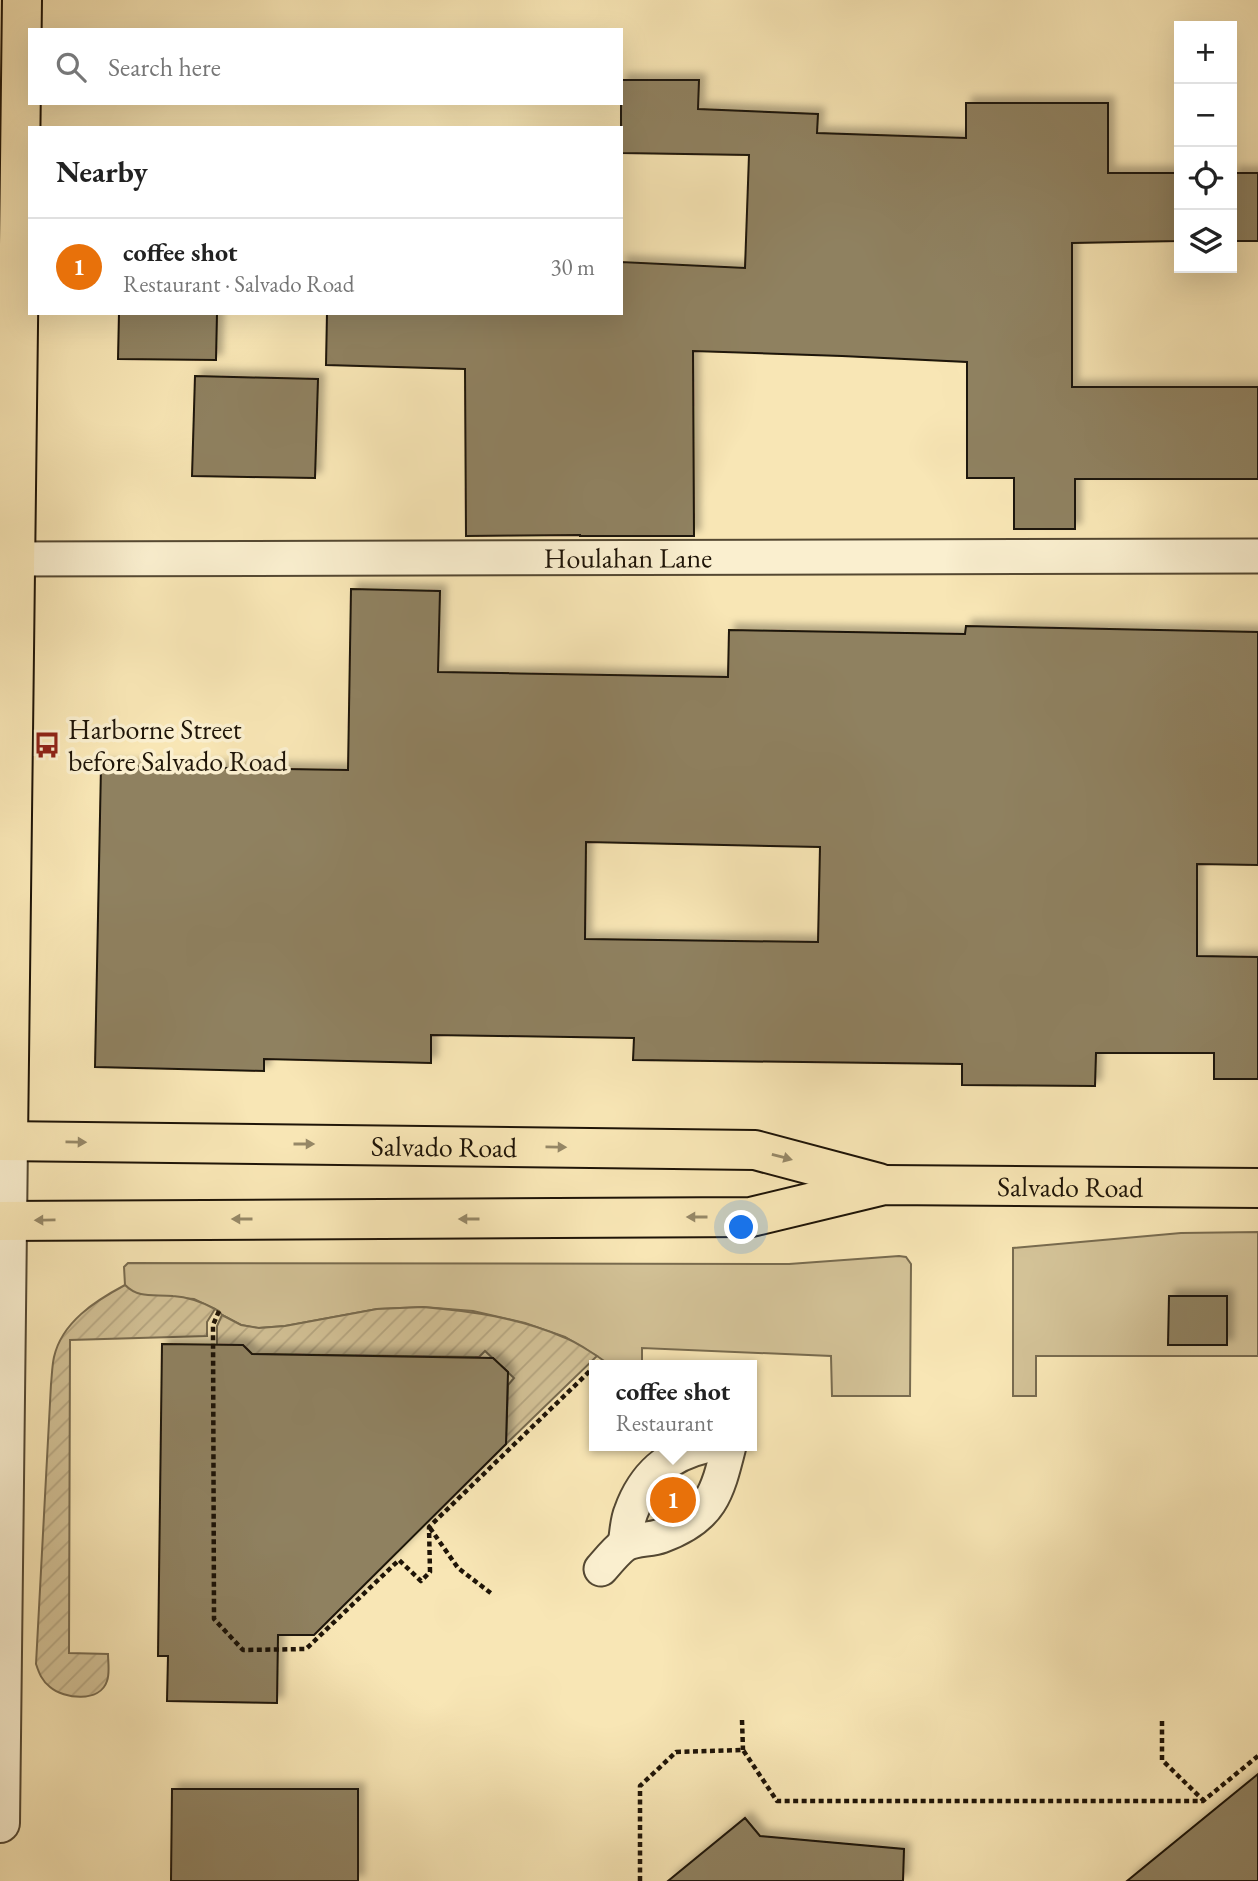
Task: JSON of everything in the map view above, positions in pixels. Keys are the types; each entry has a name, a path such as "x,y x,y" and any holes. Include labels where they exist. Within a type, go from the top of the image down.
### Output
{"main road":[{"path":"4,1141 8,559 22,0"},
{"name":"Salvado Road","path":"4,1141 754,1150 884,1185"},
{"name":"Salvado Road","path":"4,1221 751,1217 884,1185 1258,1188"}],"street":[{"path":"0,1823 4,1141"}],"lane":[{"name":"Houlahan Lane","path":"8,559 1258,556"},
{"path":"625,1544 630,1513 643,1486 670,1458 690,1451"},
{"path":"601,1569 625,1544 658,1537 685,1526 699,1515 713,1498 728,1451"}],"path":[{"path":"219,1311 213,1325 214,1619 243,1650 306,1649 399,1560 421,1581 430,1572 429,1527 589,1372"},
{"path":"429,1527 458,1568 492,1594"},
{"path":"742,1720 743,1750 776,1801 1203,1801 1258,1756"},
{"path":"1162,1721 1162,1760 1203,1801"},
{"path":"640,1881 640,1786 676,1752 743,1750"}],"shaded area":[{"path":"1258,1232 1258,1356 1036,1356 1036,1396 1013,1396 1013,1248 1181,1233"},
{"path":"906,1257 911,1264 910,1396 832,1396 831,1356 642,1348 642,1360 603,1360 565,1337 525,1323 473,1311 423,1307 377,1309 285,1326 258,1328 241,1325 194,1299 132,1292 125,1285 124,1267 128,1263 789,1264"},
{"path":"125,1285 141,1294 184,1297 215,1309 207,1322 207,1336 70,1340 69,1653 108,1654 109,1667 107,1681 97,1693 90,1696 72,1696 47,1685 36,1664 53,1364 58,1345 72,1323 102,1298"},
{"path":"423,1307 512,1320 572,1341 597,1356 589,1360 589,1364 506,1444 508,1385 514,1378 485,1351 479,1357 252,1354 247,1349 220,1374 217,1371 217,1326 222,1315 241,1325 259,1328 285,1326 377,1309"}],"building":[{"path":"623,80 699,80 698,109 818,114 817,133 966,138 966,103 1108,103 1108,173 1174,173 1174,241 1072,243 1072,387 1258,387 1258,479 1075,479 1075,529 1014,529 1014,478 967,478 967,362 693,351 694,536 466,536 465,369 326,365 327,315 623,315 623,262 745,268 749,155 623,153"},
{"path":"1237,173 1258,173 1258,241 1237,241"},
{"path":"119,315 217,315 216,360 118,359"},
{"path":"195,376 318,379 315,478 192,476"},
{"path":"351,589 440,591 438,672 728,677 729,630 965,634 966,626 1258,632 1258,865 1197,864 1197,956 1258,957 1258,1079 1214,1079 1214,1053 1096,1053 1095,1086 962,1085 962,1064 633,1060 634,1038 431,1035 431,1063 264,1059 264,1071 95,1067 101,766 348,770","holes":["586,842 820,847 818,942 585,939"]},
{"path":"1169,1296 1227,1296 1227,1345 1168,1345"},
{"path":"162,1344 243,1345 252,1354 493,1358 508,1372 506,1444 314,1635 278,1635 277,1703 167,1701 168,1656 158,1656"},
{"path":"1258,1774 1258,1881 1127,1881"},
{"path":"172,1789 358,1789 358,1881 171,1881"},
{"path":"745,1818 760,1836 904,1849 903,1881 668,1881"}],"place":[{"name":"Harborne Street before Salvado Road","path":"47,745"},
{"name":"coffee shot","path":"673,1500"}]}
